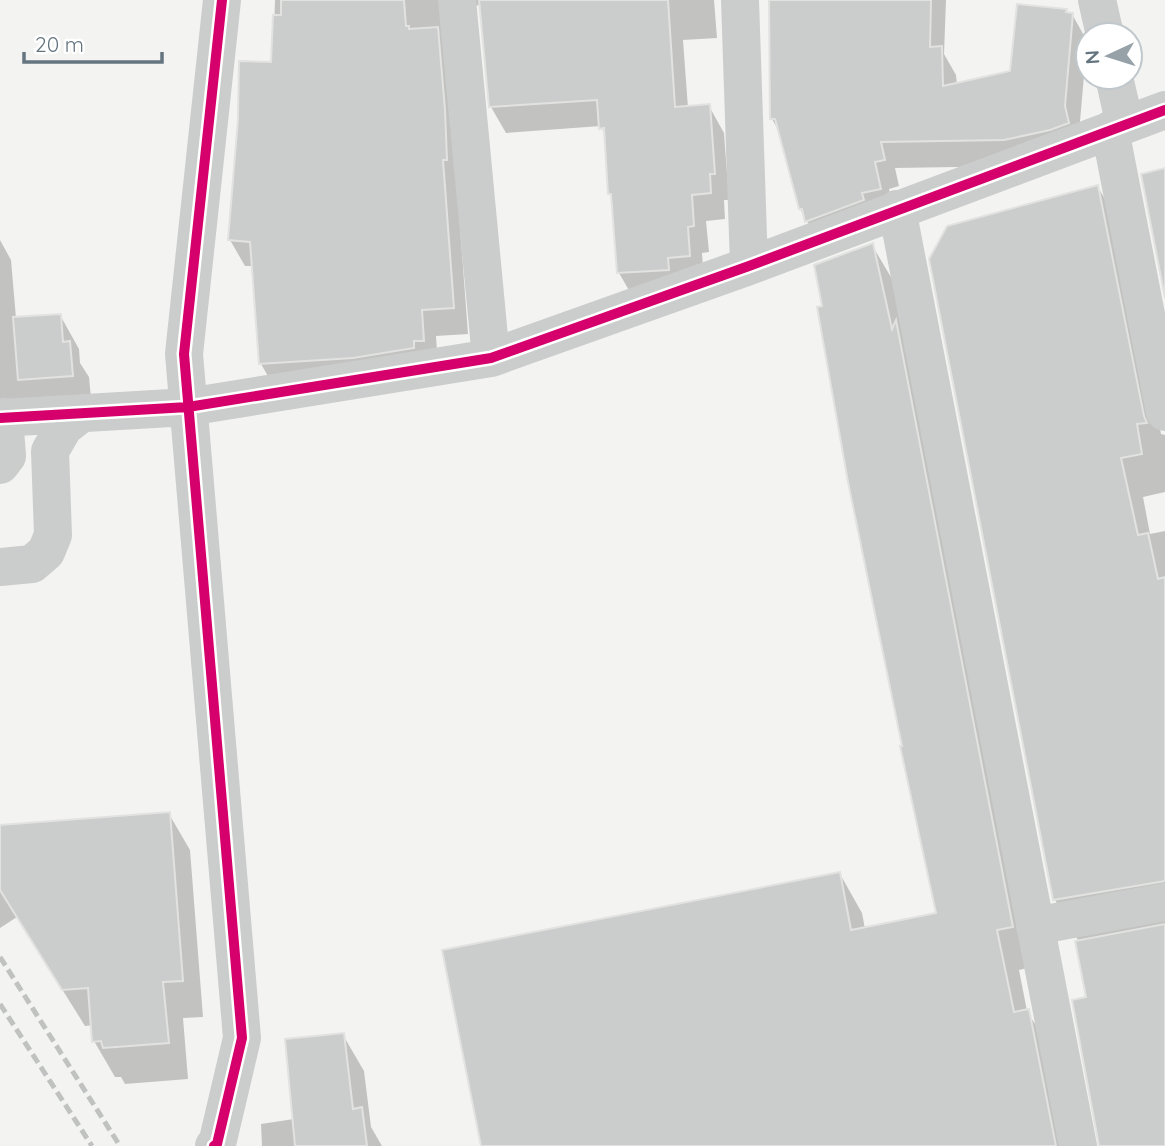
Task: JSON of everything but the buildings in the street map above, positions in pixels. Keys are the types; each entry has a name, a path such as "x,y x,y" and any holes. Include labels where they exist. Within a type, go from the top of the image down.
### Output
{"street":[{"path":"215,1146 242,1038 184,354 222,0"},
{"path":"457,0 491,358"},
{"path":"740,0 749,266"},
{"path":"1097,0 1102,21"},
{"path":"1115,91 1117,127 1165,412"},
{"path":"0,465 7,456 2,418 188,407 491,358 749,266 1165,110"},
{"path":"897,209 1078,1146"},
{"path":"0,567 32,564 46,552 53,535 50,452 64,426 82,413"},
{"path":"1035,926 1165,902"}],"railway":[{"path":"0,957 120,1146"},
{"path":"0,1004 92,1146"}],"cycle path":[{"path":"214,1146 217,1144 242,1038 184,354 222,0"},
{"path":"0,418 188,407 491,358 749,266 1165,110"}]}
